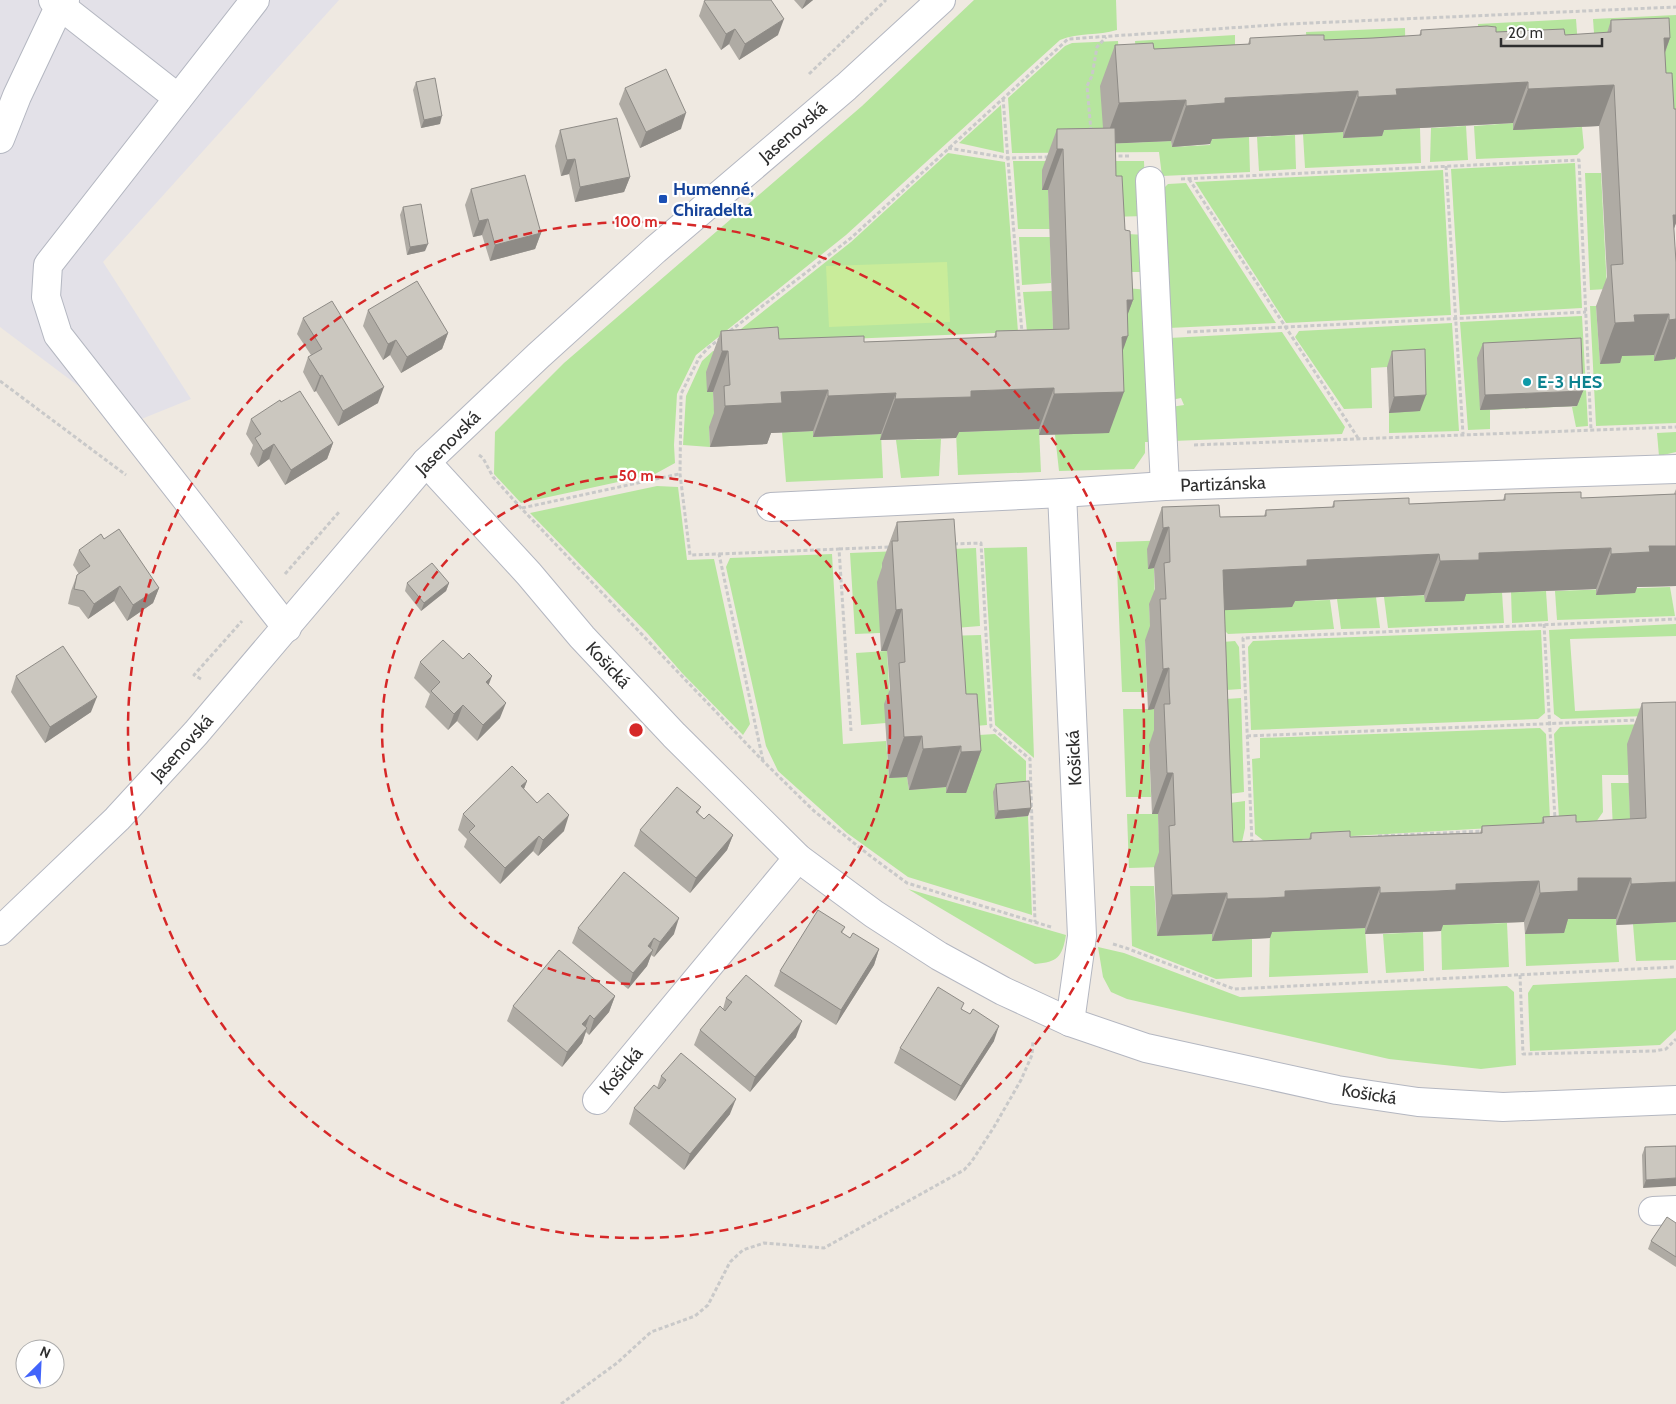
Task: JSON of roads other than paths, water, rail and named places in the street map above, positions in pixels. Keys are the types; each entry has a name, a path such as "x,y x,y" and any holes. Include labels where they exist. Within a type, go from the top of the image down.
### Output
{"street":[{"path":"255,0 48,265 46,297 58,334 287,628"},
{"name":"Jasenovská","path":"0,930 117,818 229,696 426,462 538,356 655,250 846,87 940,0"},
{"path":"0,139 59,2 178,98"},
{"path":"1150,181 1165,486"},
{"name":"Košická","path":"426,462 529,574 588,644 674,735 798,858 874,914 939,956 1003,992 1070,1022 1146,1048 1338,1090 1418,1102 1503,1106 1676,1100"},
{"name":"Partizánska","path":"771,507 1062,493 1165,486 1676,469"},
{"name":"Košická","path":"1062,493 1082,936 1070,1022"},
{"name":"Košická","path":"597,1100 798,858"}],"place":[{"name":"Humenné, Chiradelta","path":"663,199"},
{"name":"E-3 HES","path":"1527,382"}]}
